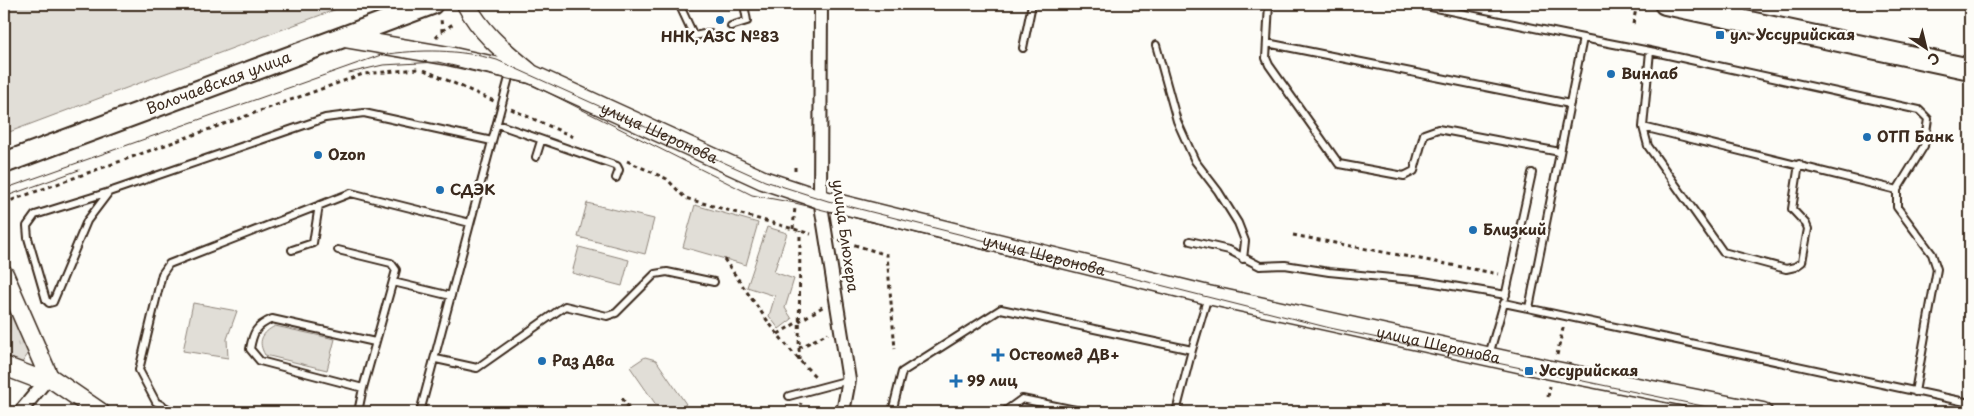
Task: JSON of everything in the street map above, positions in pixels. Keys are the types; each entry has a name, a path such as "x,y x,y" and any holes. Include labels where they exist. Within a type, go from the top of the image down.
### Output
{"main road":[{"path":"466,4 474,20 488,37 531,74"},
{"path":"1665,4 1738,12 1970,70"},
{"name":"Волочаевская улица","path":"4,163 344,38 436,11"},
{"name":"улица Шеронова","path":"344,38 449,56 531,74 763,180 820,199 1208,295 1554,370 1763,412"},
{"path":"4,274 48,377 100,412"},
{"path":"4,366 33,377 48,377"}],"street":[{"name":"улица Блюхера","path":"820,4 820,199 828,238 848,380 843,412"},
{"path":"20,412 48,377"}],"lane":[{"path":"679,4 694,36 709,33"},
{"path":"731,26 747,21 744,4"},
{"path":"1023,48 1032,4"},
{"path":"1270,4 1266,58 1269,65 1339,164 1404,176 1411,175 1414,171 1424,134 1438,129 1560,152"},
{"path":"1416,4 1650,51 1919,110 1928,120 1924,146 1896,190 1900,212 1932,254 1937,269 1915,392"},
{"path":"1529,308 1583,38"},
{"path":"1267,43 1570,104"},
{"path":"1156,45 1177,121 1195,161 1218,191 1238,223 1245,241 1243,259"},
{"path":"1650,51 1644,127 1648,146 1723,252 1786,269 1795,267 1802,262 1808,229 1806,224 1792,209 1799,164"},
{"path":"420,412 436,359 511,70"},
{"path":"109,192 87,221 53,302 48,303 28,238 27,226 35,215 109,192 325,118 364,113 492,141"},
{"path":"497,124 617,166 619,170 616,178"},
{"path":"1644,127 1799,164 1896,190"},
{"path":"536,157 541,140"},
{"path":"1489,355 1506,295 1532,173"},
{"path":"174,412 156,402 139,370 162,274 169,264 351,193 470,223"},
{"path":"292,250 313,243 319,206"},
{"path":"1190,242 1229,250 1243,259 1260,266 1285,265 1328,272 1423,281 1506,295"},
{"path":"338,250 391,263 396,270 375,342 358,412"},
{"path":"436,359 477,368 565,306 607,316 616,313 655,274 667,272 714,282"},
{"path":"393,282 452,296"},
{"path":"1176,412 1208,295"},
{"path":"1504,303 1970,403"},
{"path":"892,412 902,372 1001,309 1192,350"},
{"path":"363,388 260,361 250,348 253,332 260,324 272,319 375,342"},
{"path":"788,396 848,380"},
{"path":"1004,412 1022,399 1085,412"}],"path":[{"path":"1633,24 1637,4"},
{"path":"436,11 442,30"},
{"path":"434,40 442,30 453,24"},
{"path":"4,203 363,74 422,69 580,140"},
{"path":"624,160 667,179 685,198 887,255 895,349"},
{"path":"799,361 800,231"},
{"path":"1293,235 1510,276"},
{"path":"724,259 799,361 825,386"},
{"path":"778,334 827,305"},
{"path":"1548,397 1566,316"},
{"path":"799,348 830,331"},
{"path":"622,398 632,412"}],"green space":[{"path":"4,4 350,4 4,134"},
{"path":"587,203 654,219 645,254 578,237"},
{"path":"695,205 758,223 746,265 683,247"},
{"path":"767,227 787,233 774,272 794,279 785,308 792,319 779,329 769,316 775,296 747,287"},
{"path":"579,247 629,260 622,286 572,273"},
{"path":"4,295 31,350 21,364 4,353"},
{"path":"193,303 237,311 227,339 228,358 183,351"},
{"path":"275,326 335,339 327,370 265,355 261,346 262,338"},
{"path":"645,357 656,360 686,404 674,412 661,412 630,367"}],"tram line":[{"path":"4,189 381,55 425,51 454,52 497,60 765,181 828,201 1330,328 1731,412"},
{"path":"349,73 383,65 438,62 533,85 752,195 795,203 1061,269"},
{"path":"4,197 79,170"}],"place":[{"name":"ННК, АЗС №83","path":"720,20"},
{"name":"ул. Уссурийская","path":"1720,35"},
{"name":"Винлаб","path":"1611,74"},
{"name":"ОТП Банк","path":"1867,137"},
{"name":"Ozon","path":"318,155"},
{"name":"СДЭК","path":"440,190"},
{"name":"Близкий","path":"1473,230"},
{"name":"Остеомед ДВ+","path":"998,355"},
{"name":"Раз Два","path":"542,361"},
{"name":"Уссурийская","path":"1529,371"},
{"name":"99 лиц","path":"956,381"}]}
